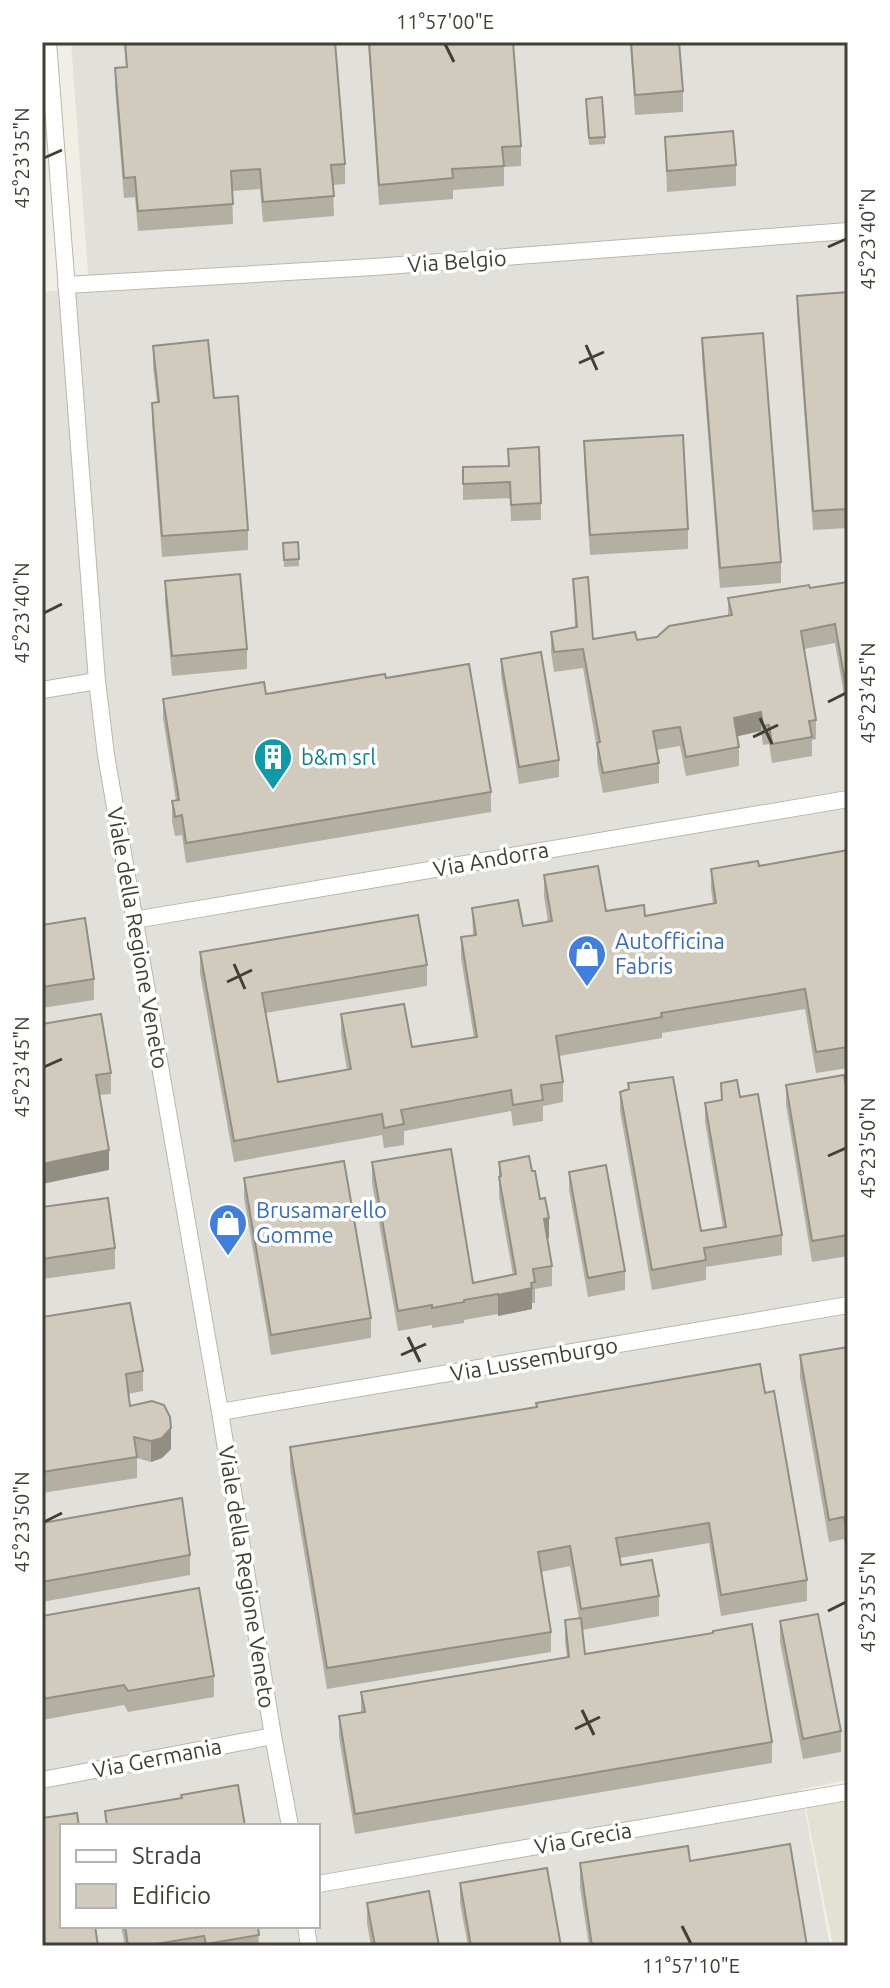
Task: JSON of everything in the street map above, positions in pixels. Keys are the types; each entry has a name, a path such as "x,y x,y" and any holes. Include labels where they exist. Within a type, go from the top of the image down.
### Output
{"street":[{"name":"Viale della Regione Veneto","path":"48,42 97,681 106,755 290,1824"},
{"name":"Via Belgio","path":"66,285 374,267 848,231"},
{"path":"42,690 97,681"},
{"name":"Via Andorra","path":"134,920 848,799"},
{"name":"Via Lussemburgo","path":"220,1412 848,1305"},
{"name":"Via Germania","path":"42,1780 273,1736"},
{"name":"Via Grecia","path":"320,1884 848,1792"}],"shaded area":[{"path":"71,42 848,42 848,1780 801,1789 830,1946 42,1946 42,292 89,287"},
{"path":"848,1785 848,1946 833,1946 803,1793"}],"building":[{"path":"125,42 335,42 345,164 331,165 334,196 263,202 260,169 231,171 233,204 138,211 135,177 124,178 115,68 127,67"},
{"path":"369,42 513,42 521,146 502,147 504,166 452,169 453,178 379,185"},
{"path":"631,42 679,42 683,91 635,95"},
{"path":"602,97 605,137 589,138 586,99"},
{"path":"733,131 736,165 667,171 665,137"},
{"path":"848,292 848,509 813,511 797,296"},
{"path":"763,333 781,562 720,568 702,338"},
{"path":"208,340 214,398 238,396 248,530 162,536 152,403 159,402 153,346"},
{"path":"683,435 688,529 590,535 584,441"},
{"path":"539,447 541,503 511,505 510,482 463,484 463,467 509,466 508,449"},
{"path":"298,542 299,559 284,560 283,543"},
{"path":"240,574 247,649 172,656 165,581"},
{"path":"588,577 593,639 635,632 637,640 657,637 669,626 732,615 728,598 848,582 848,699 835,624 801,631 816,720 809,721 812,737 772,744 769,725 763,726 761,712 734,718 739,747 686,757 680,727 653,731 659,763 603,773 583,649 554,652 551,632 577,627 573,579"},
{"path":"541,652 559,760 519,767 501,659"},
{"path":"469,664 491,792 186,843 182,815 175,817 172,801 179,800 163,699 264,682 266,694"},
{"path":"848,850 848,1047 816,1052 805,989 661,1013 662,1017 556,1036 563,1082 541,1085 543,1100 513,1105 511,1090 401,1110 404,1124 384,1128 382,1114 234,1141 200,952 418,915 427,965 262,993 278,1082 351,1069 341,1014 404,1004 412,1047 477,1037 461,937 476,935 472,908 518,900 523,926 552,921 544,875 598,866 606,911 644,905 645,916 716,903 711,869 758,861 759,866"},
{"path":"85,918 94,979 42,987 42,925"},
{"path":"101,1014 111,1073 96,1075 109,1150 42,1164 42,1024"},
{"path":"844,1075 848,1098 848,1235 812,1241 786,1085"},
{"path":"673,1077 701,1231 726,1227 705,1103 722,1100 721,1083 737,1080 740,1097 758,1094 782,1235 704,1248 706,1260 652,1270 620,1092 629,1089 628,1083"},
{"path":"451,1149 473,1283 516,1274 499,1162 529,1156 540,1199 545,1198 549,1218 544,1219 552,1266 533,1269 535,1282 531,1283 532,1288 432,1308 432,1305 398,1311 372,1162"},
{"path":"344,1161 371,1318 271,1335 244,1178"},
{"path":"606,1165 625,1271 588,1278 569,1172"},
{"path":"108,1198 115,1248 42,1259 42,1207"},
{"path":"130,1303 143,1371 126,1374 130,1406 152,1401 164,1405 171,1428 162,1438 151,1441 134,1437 137,1457 42,1472 42,1317"},
{"path":"848,1347 848,1539 844,1517 829,1520 800,1355"},
{"path":"760,1364 765,1393 774,1391 807,1580 721,1595 709,1523 616,1538 621,1565 652,1560 659,1596 581,1609 570,1546 538,1552 551,1632 327,1668 290,1447 537,1407 536,1403"},
{"path":"182,1498 190,1555 42,1582 42,1523"},
{"path":"199,1588 214,1676 128,1691 124,1685 42,1699 42,1616"},
{"path":"818,1614 841,1731 803,1739 780,1621"},
{"path":"581,1618 585,1654 752,1624 772,1742 355,1814 339,1716 365,1712 361,1692 569,1657 565,1620"},
{"path":"238,1785 245,1824 107,1824 105,1811 182,1798 181,1795"},
{"path":"77,1813 79,1824 60,1824 60,1928 95,1928 98,1946 42,1946 42,1818"},
{"path":"790,1844 807,1946 592,1946 580,1863 688,1846 690,1861"},
{"path":"547,1868 561,1946 471,1946 460,1883"},
{"path":"429,1891 439,1946 375,1946 367,1903"},
{"path":"125,1928 258,1928 259,1935 206,1944 204,1936 128,1946"}],"place":[{"name":"b&m srl","path":"273,791"},
{"name":"Autofficina Fabris","path":"587,988"},
{"name":"Brusamarello Gomme","path":"228,1257"}]}
